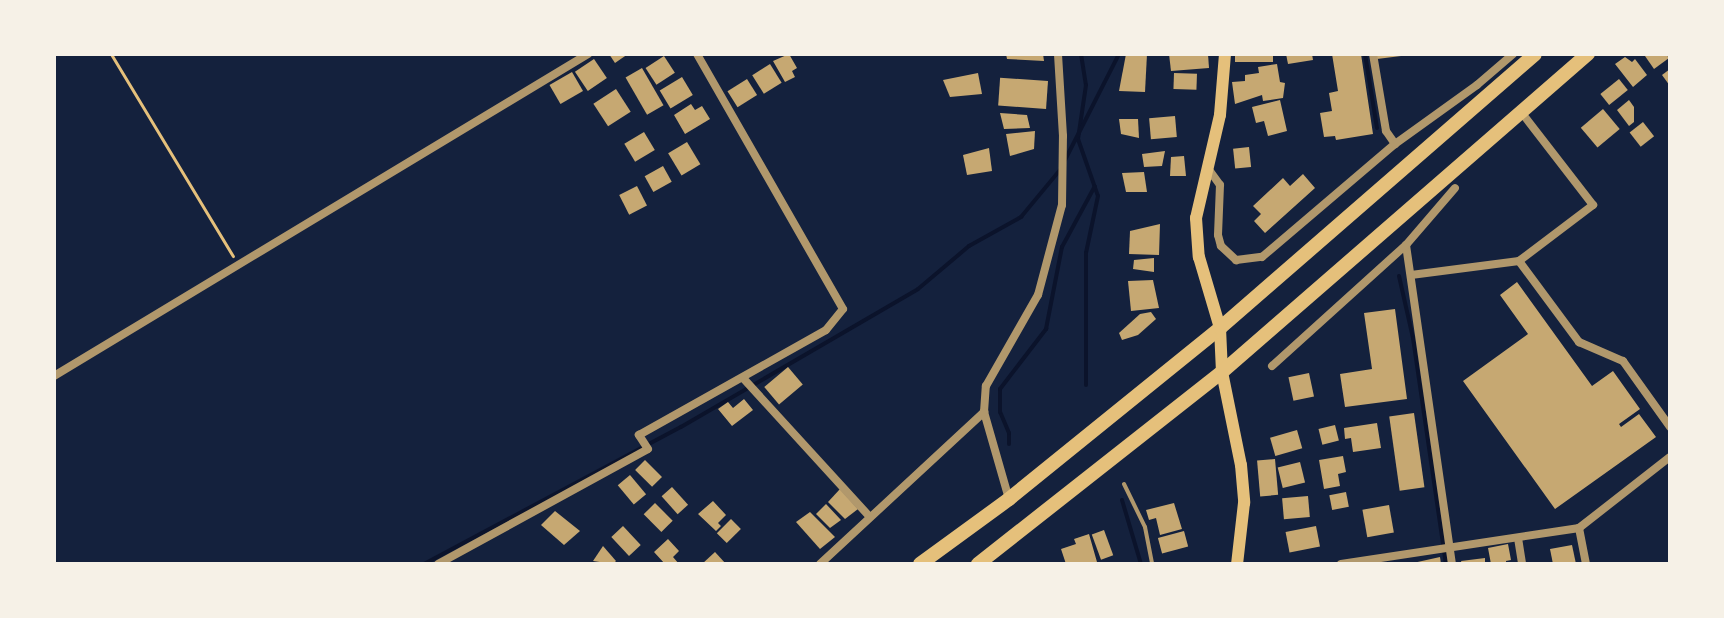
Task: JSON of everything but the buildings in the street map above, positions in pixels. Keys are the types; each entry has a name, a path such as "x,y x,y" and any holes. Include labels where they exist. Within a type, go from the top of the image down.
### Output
{"main road":[{"path":"1225,54 1220,115 1196,218 1199,257 1220,328 1222,372 1243,491 1237,564"},
{"path":"920,564 1009,499 1220,328 1535,54"},
{"path":"978,564 1222,372 1588,54"}],"street":[{"path":"54,376 588,54"},
{"path":"438,564 648,449 639,435 826,330 843,309 697,54"},
{"path":"1009,499 984,412 986,386 1038,295 1062,205 1063,136 1058,54"},
{"path":"1373,54 1386,131 1395,144"},
{"path":"1207,166 1220,185 1218,235 1221,246 1236,260 1249,261 1262,257 1395,144 1477,85 1513,54"},
{"path":"1411,275 1519,261 1593,205 1521,112"},
{"path":"1272,366 1406,245 1455,188"},
{"path":"1406,245 1452,564"},
{"path":"1519,261 1579,342 1623,361 1670,427"},
{"path":"743,378 870,517"},
{"path":"820,564 984,412"},
{"path":"1341,564 1579,528 1670,457"},
{"path":"1579,528 1586,564"},
{"path":"1518,538 1522,564"}],"lane":[{"path":"1124,484 1145,527 1152,564"}],"path":[{"path":"111,54 237,263"}],"waterway":[{"path":"1081,54 1086,85 1078,139 1098,196 1086,253 1086,385"},
{"path":"1064,162 1119,54"},
{"path":"1365,54 1377,128"},
{"path":"424,564 681,427 918,289 969,246 1021,217 1060,170"},
{"path":"1009,444 1009,433 1000,412 1000,389 1046,329 1062,247 1095,186"},
{"path":"1399,276 1413,338 1446,564"},
{"path":"1122,500 1141,564"}]}
